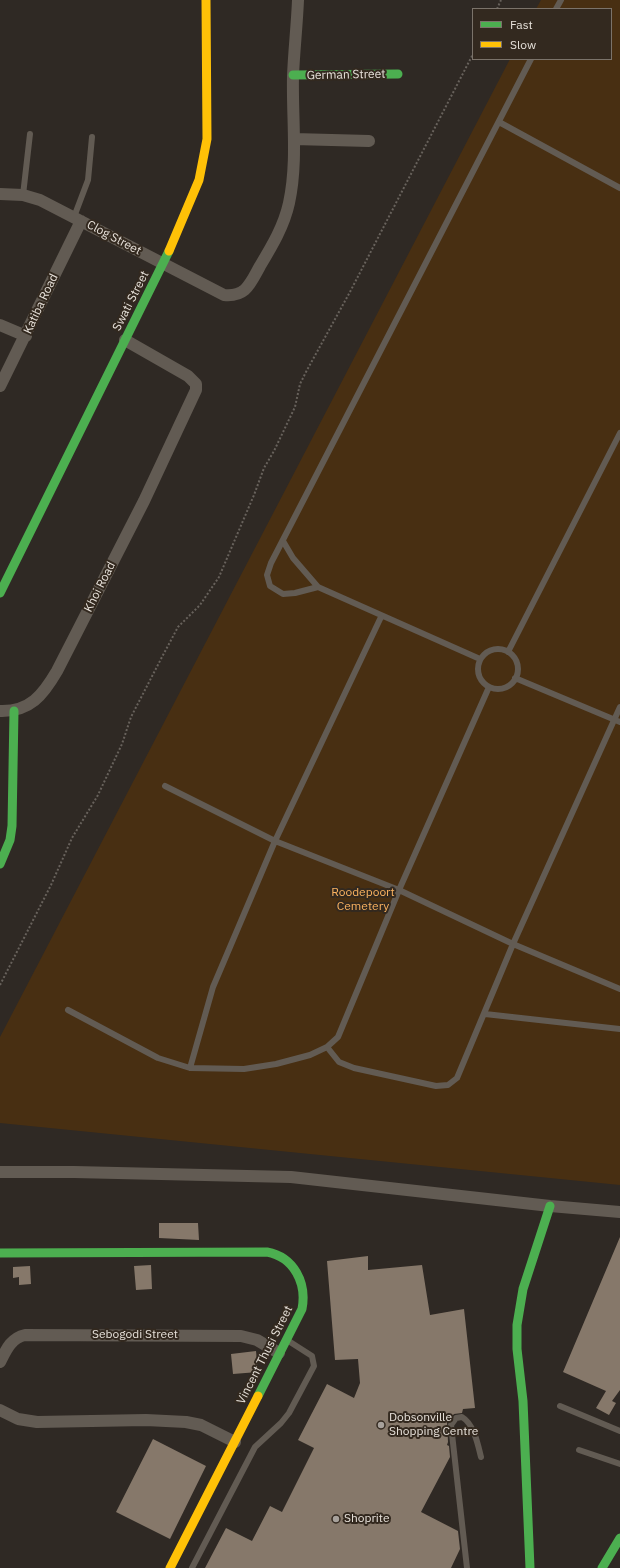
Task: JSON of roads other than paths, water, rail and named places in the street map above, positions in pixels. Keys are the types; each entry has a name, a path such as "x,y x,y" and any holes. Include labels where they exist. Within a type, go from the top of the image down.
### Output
{"street":[{"name":"Swati Street","path":"0,593 163,264 191,204 205,156 207,123 206,0"},
{"name":"German Street","path":"224,294 234,296 246,290 278,236 289,203 294,139 294,75 298,0"},
{"name":"German Street","path":"294,75 398,74"},
{"path":"294,139 369,141"},
{"name":"Clog Street","path":"0,194 23,195 40,200 224,294"},
{"name":"Katiba Road","path":"0,386 26,336 77,219"},
{"path":"0,325 26,336"},
{"name":"Khoi Road","path":"14,711 27,706 36,699 47,688 57,671 144,501 196,390 196,384 188,376 125,340"},
{"path":"0,711 14,711 12,826 10,840 0,864"},
{"path":"0,1172 74,1172 291,1177 550,1206 620,1212"},
{"path":"530,1568 523,1400 517,1349 517,1325 523,1289 550,1206"},
{"name":"Vincent Thusi Street","path":"0,1253 267,1252 278,1253 287,1259 291,1265 305,1294 302,1309 170,1568"},
{"name":"Sebogodi Street","path":"0,1362 11,1343 25,1335 241,1336 257,1340 279,1353"},
{"path":"0,1410 18,1419 36,1422 146,1420 186,1422 201,1425 235,1442"},
{"path":"602,1568 620,1538"}],"lane":[{"path":"318,588 282,594 270,586 267,575 283,541 530,60"},
{"path":"499,122 620,188"},
{"path":"23,195 30,134"},
{"path":"77,219 88,180 92,137"},
{"path":"508,652 620,433"},
{"path":"283,541 293,558 318,588 381,617 480,659"},
{"path":"190,1068 213,987 275,841 381,617"},
{"path":"496,649 508,652 516,661 517,666 515,678 507,686 501,688 489,687 484,683 478,672 480,659 489,651 496,649"},
{"path":"515,678 620,722"},
{"path":"68,1010 158,1058 190,1068 244,1069 295,1059 327,1047 338,1037 399,890 489,687"},
{"path":"327,1047 339,1062 354,1068 436,1086 448,1086 457,1078 464,1065 514,944 620,707"},
{"path":"165,786 275,841 399,890 514,944 620,989"},
{"path":"485,1014 620,1029"},
{"path":"192,1568 255,1447 281,1423 289,1413 314,1366 312,1356 287,1340"},
{"path":"560,1406 620,1431"},
{"path":"467,1568 451,1425 456,1418 462,1417 468,1423 477,1441 481,1457"},
{"path":"579,1450 620,1464"}],"place":[{"name":"Dobsonville Shopping Centre","path":"381,1425"},
{"name":"Shoprite","path":"336,1519"}],"park label":[{"name":"Roodepoort Cemetery","path":"363,900"}]}
